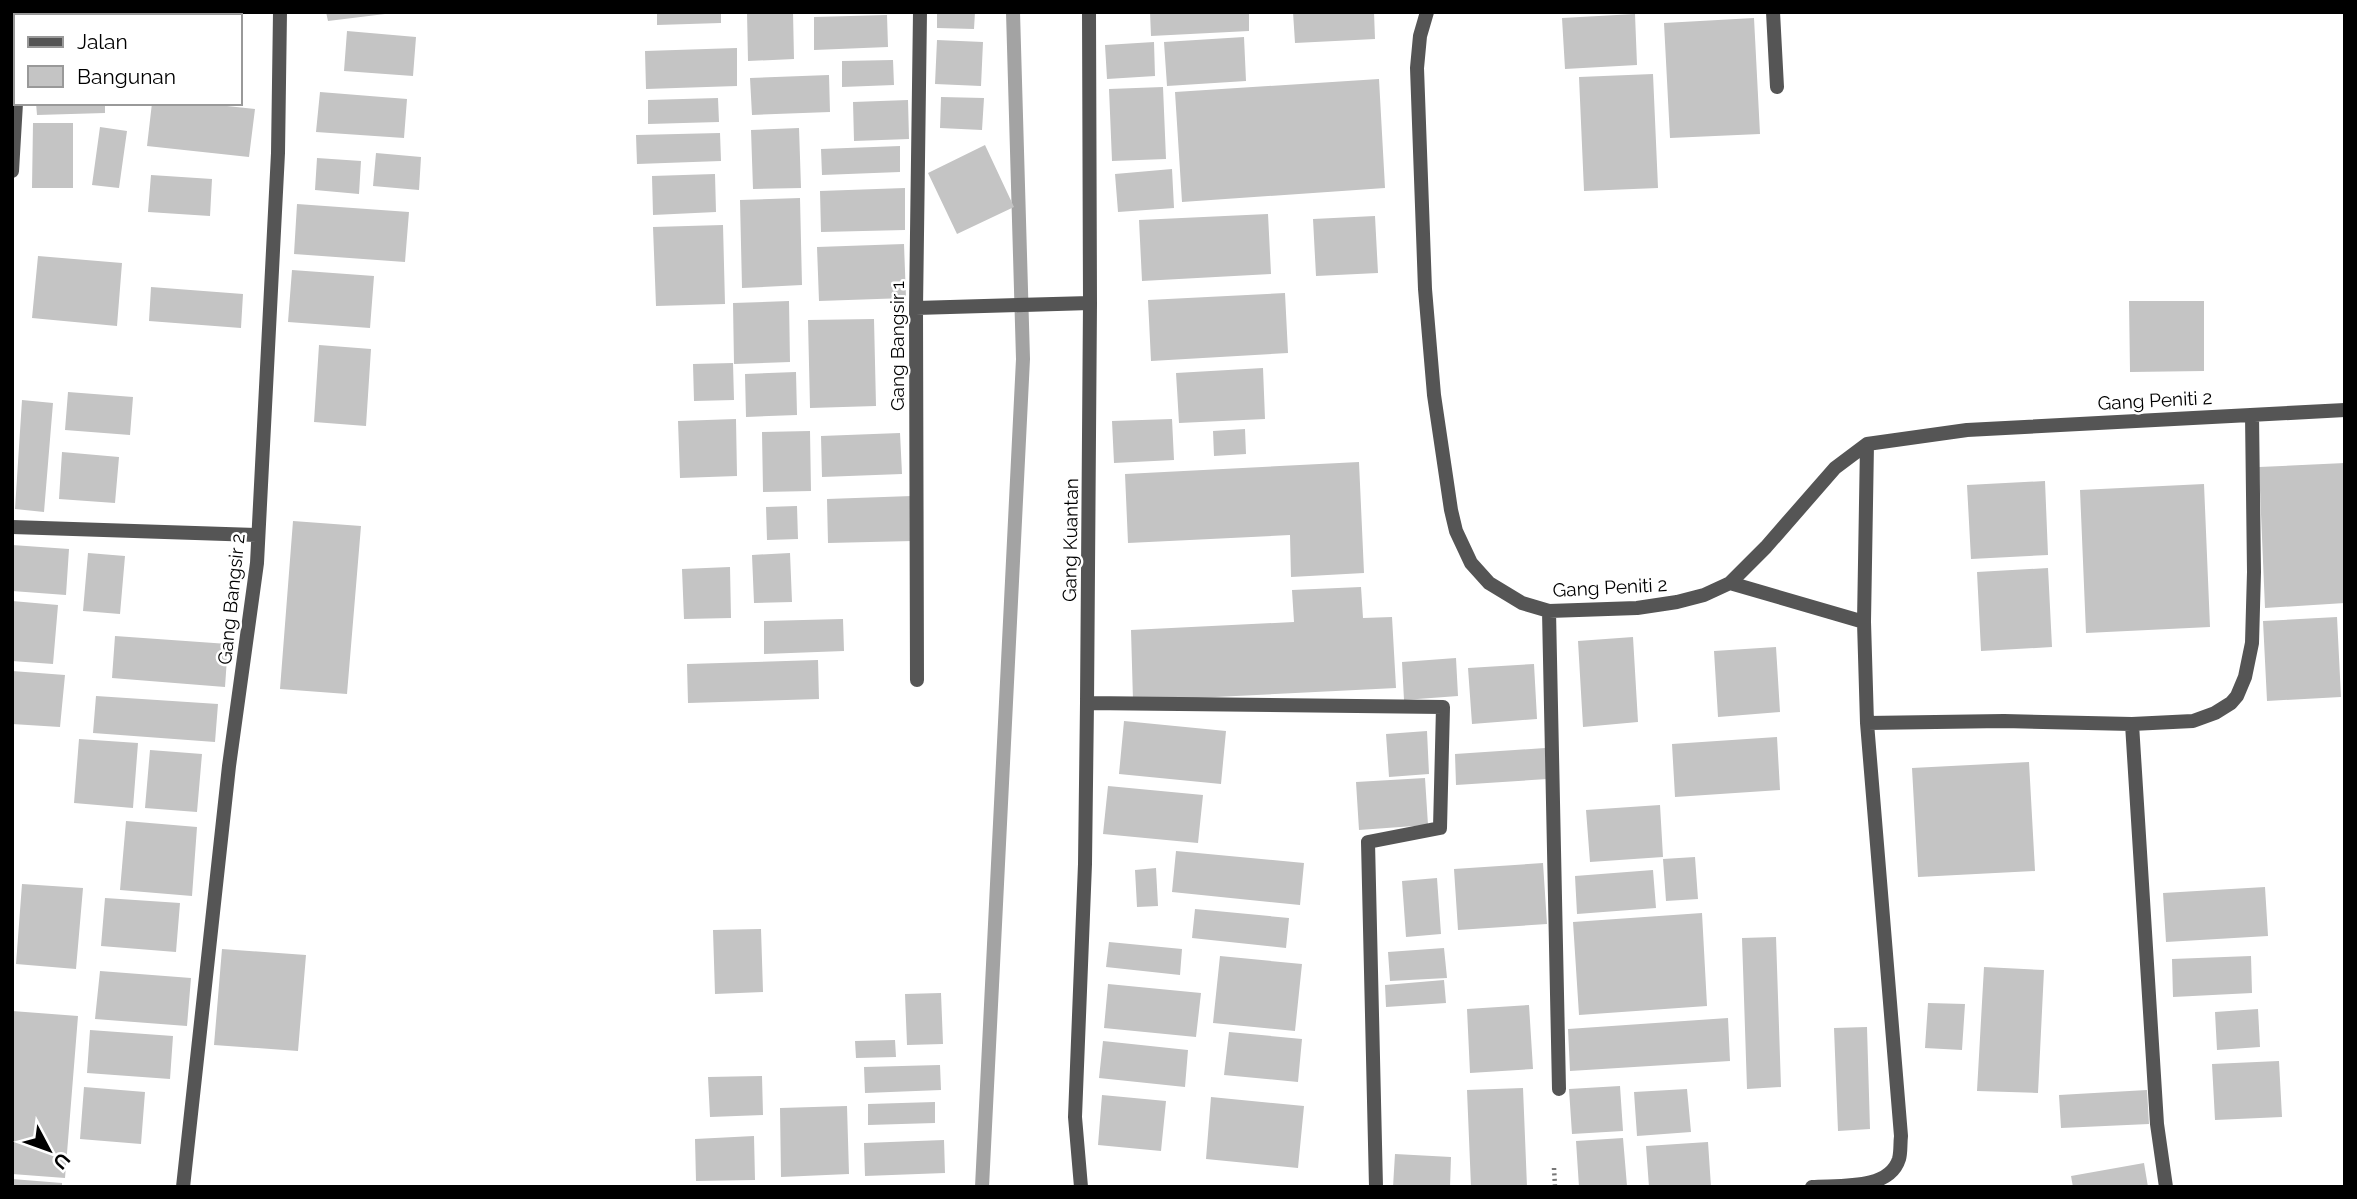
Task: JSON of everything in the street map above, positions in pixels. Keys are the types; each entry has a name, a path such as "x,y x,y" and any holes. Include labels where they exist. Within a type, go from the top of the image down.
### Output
{"street":[{"name":"Gang Bangsir 2","path":"183,1187 229,766 257,563 278,153 280,12"},
{"name":"Gang Bangsir 1","path":"917,680 916,308 920,12"},
{"name":"Gang Kuantan","path":"1081,1187 1075,1117 1087,703 1089,12"},
{"name":"Gang Peniti 2","path":"1427,12 1420,36 1418,68 1425,289 1434,395 1451,510 1464,552 1479,573 1503,593 1522,603 1549,611 1637,608 1704,595 1730,583 1766,547 1835,468 1867,444 1967,430 2345,410"},
{"path":"1773,12 1777,87"},
{"path":"12,171 16,105"},
{"path":"916,308 1090,303"},
{"path":"1867,723 2004,721 2132,724 2193,721 2215,713 2231,703 2241,688 2252,643 2252,415"},
{"path":"1812,1187 1880,1179 1893,1170 1900,1157 1901,1136 1867,723 1864,622 1867,444"},
{"path":"12,527 257,535"},
{"path":"1730,583 1864,622"},
{"path":"1549,611 1559,1089"},
{"path":"1087,703 1443,707 1440,828 1368,842 1376,1187"},
{"path":"2132,724 2157,1124 2166,1187"}],"path":[{"path":"1554,1168 1555,1187"}],"building":[{"path":"71,12 131,12 131,14"},
{"path":"144,12 194,12 194,14"},
{"path":"326,12 385,12 385,14 328,21"},
{"path":"657,12 721,12 721,23 657,25"},
{"path":"747,12 793,12 794,59 748,61"},
{"path":"937,12 975,12 974,29 937,28"},
{"path":"1150,12 1249,12 1249,31 1151,36"},
{"path":"1293,12 1374,12 1375,39 1295,43"},
{"path":"1635,14 1637,65 1565,69 1562,18"},
{"path":"887,15 888,47 814,50 814,17"},
{"path":"1754,18 1760,134 1670,138 1664,23"},
{"path":"347,31 416,37 413,76 344,71"},
{"path":"1244,37 1246,81 1167,86 1164,42"},
{"path":"937,40 983,42 981,86 935,84"},
{"path":"1154,42 1155,76 1107,79 1105,45"},
{"path":"737,48 737,86 646,89 645,51"},
{"path":"893,60 894,85 842,87 842,61"},
{"path":"1653,74 1658,188 1584,191 1579,77"},
{"path":"829,75 830,112 752,115 750,78"},
{"path":"1379,79 1385,188 1182,202 1175,92"},
{"path":"1163,87 1166,159 1112,161 1109,89"},
{"path":"320,92 407,99 404,138 316,132"},
{"path":"941,97 984,98 982,130 940,128"},
{"path":"718,98 719,122 648,124 648,100"},
{"path":"908,100 909,139 854,141 853,102"},
{"path":"36,105 105,105 105,113 37,115"},
{"path":"152,105 218,105 255,109 249,157 147,146"},
{"path":"33,123 73,123 73,188 32,188"},
{"path":"100,127 127,131 119,188 92,185"},
{"path":"799,128 801,188 753,189 751,130"},
{"path":"720,133 721,161 637,164 636,135"},
{"path":"985,145 1014,207 957,234 928,173"},
{"path":"900,146 900,172 822,175 821,149"},
{"path":"376,153 421,157 419,190 373,186"},
{"path":"317,158 361,161 359,194 315,190"},
{"path":"1172,169 1174,208 1118,212 1115,174"},
{"path":"715,174 716,212 653,215 652,176"},
{"path":"151,175 212,179 210,216 148,212"},
{"path":"905,188 905,230 821,232 820,191"},
{"path":"800,198 802,285 742,288 740,200"},
{"path":"297,204 409,212 405,262 294,254"},
{"path":"1268,214 1271,274 1142,281 1139,220"},
{"path":"1375,216 1378,273 1316,276 1313,219"},
{"path":"723,225 725,304 656,306 653,227"},
{"path":"904,244 906,298 819,301 817,247"},
{"path":"38,256 122,263 117,326 32,318"},
{"path":"292,270 374,276 370,328 288,322"},
{"path":"151,287 243,294 241,328 149,321"},
{"path":"1285,293 1288,353 1151,361 1148,300"},
{"path":"789,301 790,362 734,364 733,303"},
{"path":"2129,301 2204,301 2204,371 2130,372"},
{"path":"874,319 876,406 810,408 808,320"},
{"path":"319,345 371,349 366,426 314,422"},
{"path":"733,363 734,400 694,401 693,364"},
{"path":"1263,368 1265,419 1179,423 1176,373"},
{"path":"796,372 797,415 746,417 745,374"},
{"path":"68,392 133,397 130,435 65,430"},
{"path":"22,400 53,403 44,512 15,509"},
{"path":"736,419 737,476 680,478 678,421"},
{"path":"1172,419 1174,460 1114,463 1112,421"},
{"path":"1245,429 1246,454 1214,456 1213,431"},
{"path":"810,431 811,491 763,492 762,432"},
{"path":"900,433 902,474 822,477 821,436"},
{"path":"62,452 119,457 115,503 59,499"},
{"path":"1359,462 1364,573 1291,577 1290,535 1128,543 1125,474"},
{"path":"2345,463 2345,603 2265,608 2259,467"},
{"path":"2045,481 2048,555 1971,559 1967,485"},
{"path":"2204,484 2210,627 2086,633 2080,490"},
{"path":"912,496 913,541 828,543 827,499"},
{"path":"797,506 798,539 767,540 766,507"},
{"path":"293,521 361,526 347,694 280,689"},
{"path":"12,545 69,549 66,595 12,591"},
{"path":"88,553 125,556 120,614 83,611"},
{"path":"790,553 792,602 754,603 752,555"},
{"path":"730,567 731,618 684,619 682,569"},
{"path":"2048,568 2052,647 1981,651 1977,572"},
{"path":"1361,587 1363,618 1392,617 1396,688 1133,701 1131,630 1294,622 1292,590"},
{"path":"12,601 58,605 53,664 12,661"},
{"path":"2337,617 2341,697 2267,701 2263,621"},
{"path":"843,619 844,651 764,654 764,621"},
{"path":"115,636 228,644 225,687 112,678"},
{"path":"1633,637 1638,722 1583,727 1578,641"},
{"path":"1776,647 1780,712 1718,717 1714,651"},
{"path":"1456,658 1458,696 1404,700 1402,662"},
{"path":"818,660 819,699 688,703 687,664"},
{"path":"1534,664 1537,719 1472,724 1468,668"},
{"path":"12,671 65,675 60,727 12,724"},
{"path":"96,696 218,704 215,742 93,733"},
{"path":"1124,721 1226,731 1221,784 1119,774"},
{"path":"1427,731 1429,774 1389,777 1386,734"},
{"path":"1777,737 1780,790 1675,797 1672,744"},
{"path":"79,739 138,743 133,808 74,803"},
{"path":"1545,748 1547,779 1456,785 1455,754"},
{"path":"150,750 202,754 197,812 145,808"},
{"path":"2029,762 2035,871 1918,877 1912,768"},
{"path":"1425,778 1428,825 1359,830 1356,782"},
{"path":"1108,786 1203,795 1198,843 1103,834"},
{"path":"1660,805 1663,857 1590,862 1586,810"},
{"path":"126,821 197,827 192,896 120,890"},
{"path":"1176,851 1304,863 1300,905 1172,892"},
{"path":"1695,857 1698,899 1666,901 1663,859"},
{"path":"1543,863 1547,924 1458,930 1454,869"},
{"path":"1156,868 1158,906 1137,907 1135,870"},
{"path":"1653,870 1656,908 1577,914 1575,876"},
{"path":"1437,878 1441,934 1406,937 1402,881"},
{"path":"22,884 83,888 76,969 16,964"},
{"path":"2265,887 2268,936 2166,942 2163,893"},
{"path":"105,898 180,903 176,952 101,946"},
{"path":"1195,909 1289,918 1286,948 1192,938"},
{"path":"1702,913 1707,1006 1579,1015 1573,922"},
{"path":"761,929 763,992 715,994 713,930"},
{"path":"1776,937 1781,1087 1747,1089 1742,938"},
{"path":"1109,942 1182,949 1180,975 1106,967"},
{"path":"1444,948 1447,978 1390,981 1388,952"},
{"path":"222,949 306,955 298,1051 214,1045"},
{"path":"1220,956 1302,964 1295,1031 1213,1023"},
{"path":"2251,956 2252,993 2173,997 2172,959"},
{"path":"1984,967 2044,970 2038,1093 1977,1091"},
{"path":"100,971 191,978 187,1026 95,1019"},
{"path":"1444,980 1446,1003 1386,1007 1385,985"},
{"path":"1108,984 1201,993 1196,1037 1104,1028"},
{"path":"941,993 943,1044 907,1045 905,994"},
{"path":"1928,1003 1965,1004 1962,1050 1925,1048"},
{"path":"1529,1005 1533,1069 1470,1073 1467,1009"},
{"path":"2258,1009 2260,1047 2217,1050 2215,1012"},
{"path":"12,1011 78,1016 65,1178 12,1174"},
{"path":"1728,1018 1730,1061 1570,1071 1568,1029"},
{"path":"1867,1027 1870,1129 1838,1131 1834,1028"},
{"path":"90,1030 173,1036 170,1079 87,1073"},
{"path":"1229,1032 1302,1039 1298,1082 1224,1075"},
{"path":"895,1040 896,1057 856,1058 855,1041"},
{"path":"1103,1041 1188,1050 1185,1087 1099,1078"},
{"path":"2279,1061 2282,1117 2215,1120 2212,1064"},
{"path":"940,1065 941,1090 865,1093 864,1067"},
{"path":"762,1076 763,1115 710,1117 708,1077"},
{"path":"1620,1086 1623,1131 1572,1134 1569,1089"},
{"path":"84,1087 145,1092 141,1144 80,1139"},
{"path":"1523,1088 1527,1187 1471,1187 1467,1090"},
{"path":"1687,1089 1691,1132 1637,1136 1634,1092"},
{"path":"2147,1090 2149,1124 2061,1128 2059,1095"},
{"path":"1102,1095 1166,1101 1161,1151 1098,1145"},
{"path":"1211,1097 1304,1106 1298,1168 1206,1159"},
{"path":"935,1102 935,1123 868,1125 868,1104"},
{"path":"847,1106 849,1174 781,1177 780,1108"},
{"path":"754,1136 755,1180 696,1181 695,1139"},
{"path":"1623,1138 1627,1186 1579,1187 1576,1141"},
{"path":"944,1140 945,1173 865,1176 864,1143"},
{"path":"1708,1142 1711,1187 1649,1187 1646,1146"},
{"path":"1395,1154 1451,1157 1450,1187 1393,1187"},
{"path":"2144,1163 2148,1187 2073,1187 2071,1176"},
{"path":"12,1179 62,1183 62,1187 12,1187"}],"waterway":[{"path":"982,1187 1023,359 1013,12"}]}
